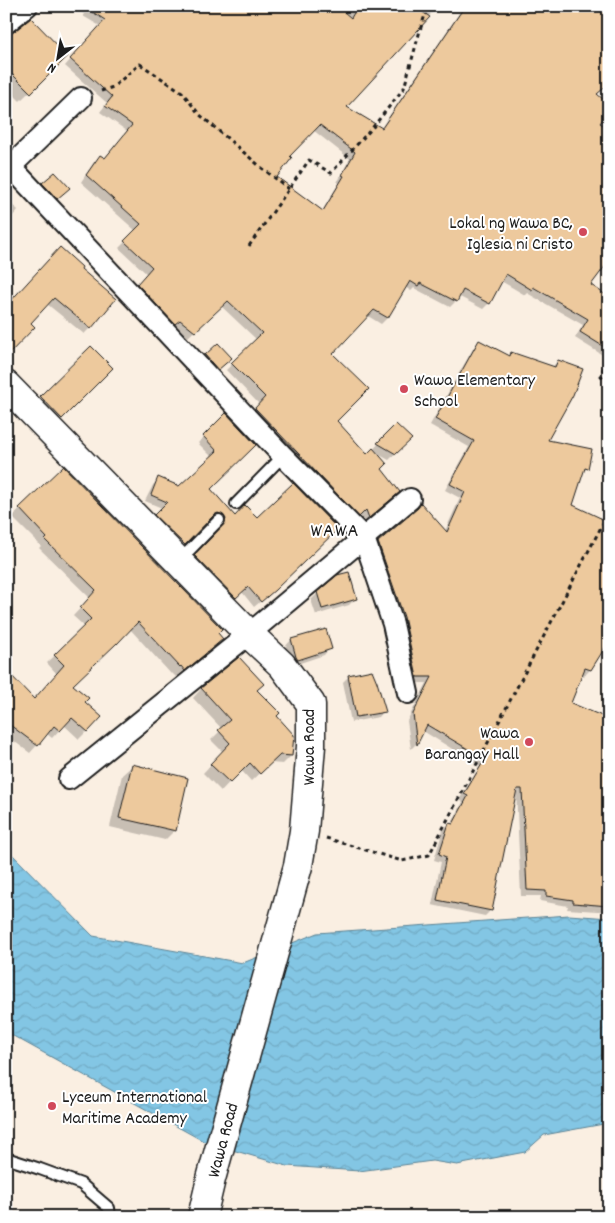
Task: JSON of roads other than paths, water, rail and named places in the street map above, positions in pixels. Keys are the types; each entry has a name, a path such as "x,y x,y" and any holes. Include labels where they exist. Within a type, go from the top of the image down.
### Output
{"street":[{"path":"6,23 27,6"},
{"path":"81,98 8,169 364,538 393,624 408,693"},
{"name":"Wawa Road","path":"6,385 249,634 282,665 311,704 311,746 304,831 298,866 210,1179 202,1217"},
{"path":"69,779 249,634 410,499"}],"lane":[{"path":"236,504 283,456"},
{"path":"178,561 219,520"},
{"path":"6,1158 81,1184 108,1208 110,1217"}],"water":[{"path":"6,848 93,936 243,963 317,933 569,915 609,918 609,1123 544,1135 525,1152 457,1165 432,1161 359,1171 287,1166 205,1142 6,1032"}],"place":[{"name":"Lokal ng Wawa BC, Iglesia ni Cristo","path":"583,232"},
{"name":"Wawa Elementary School","path":"404,389"},
{"name":"Wawa Barangay Hall","path":"529,742"},
{"name":"Lyceum International Maritime Academy","path":"52,1106"}],"district":[{"name":"WAWA","path":"335,529"}]}
